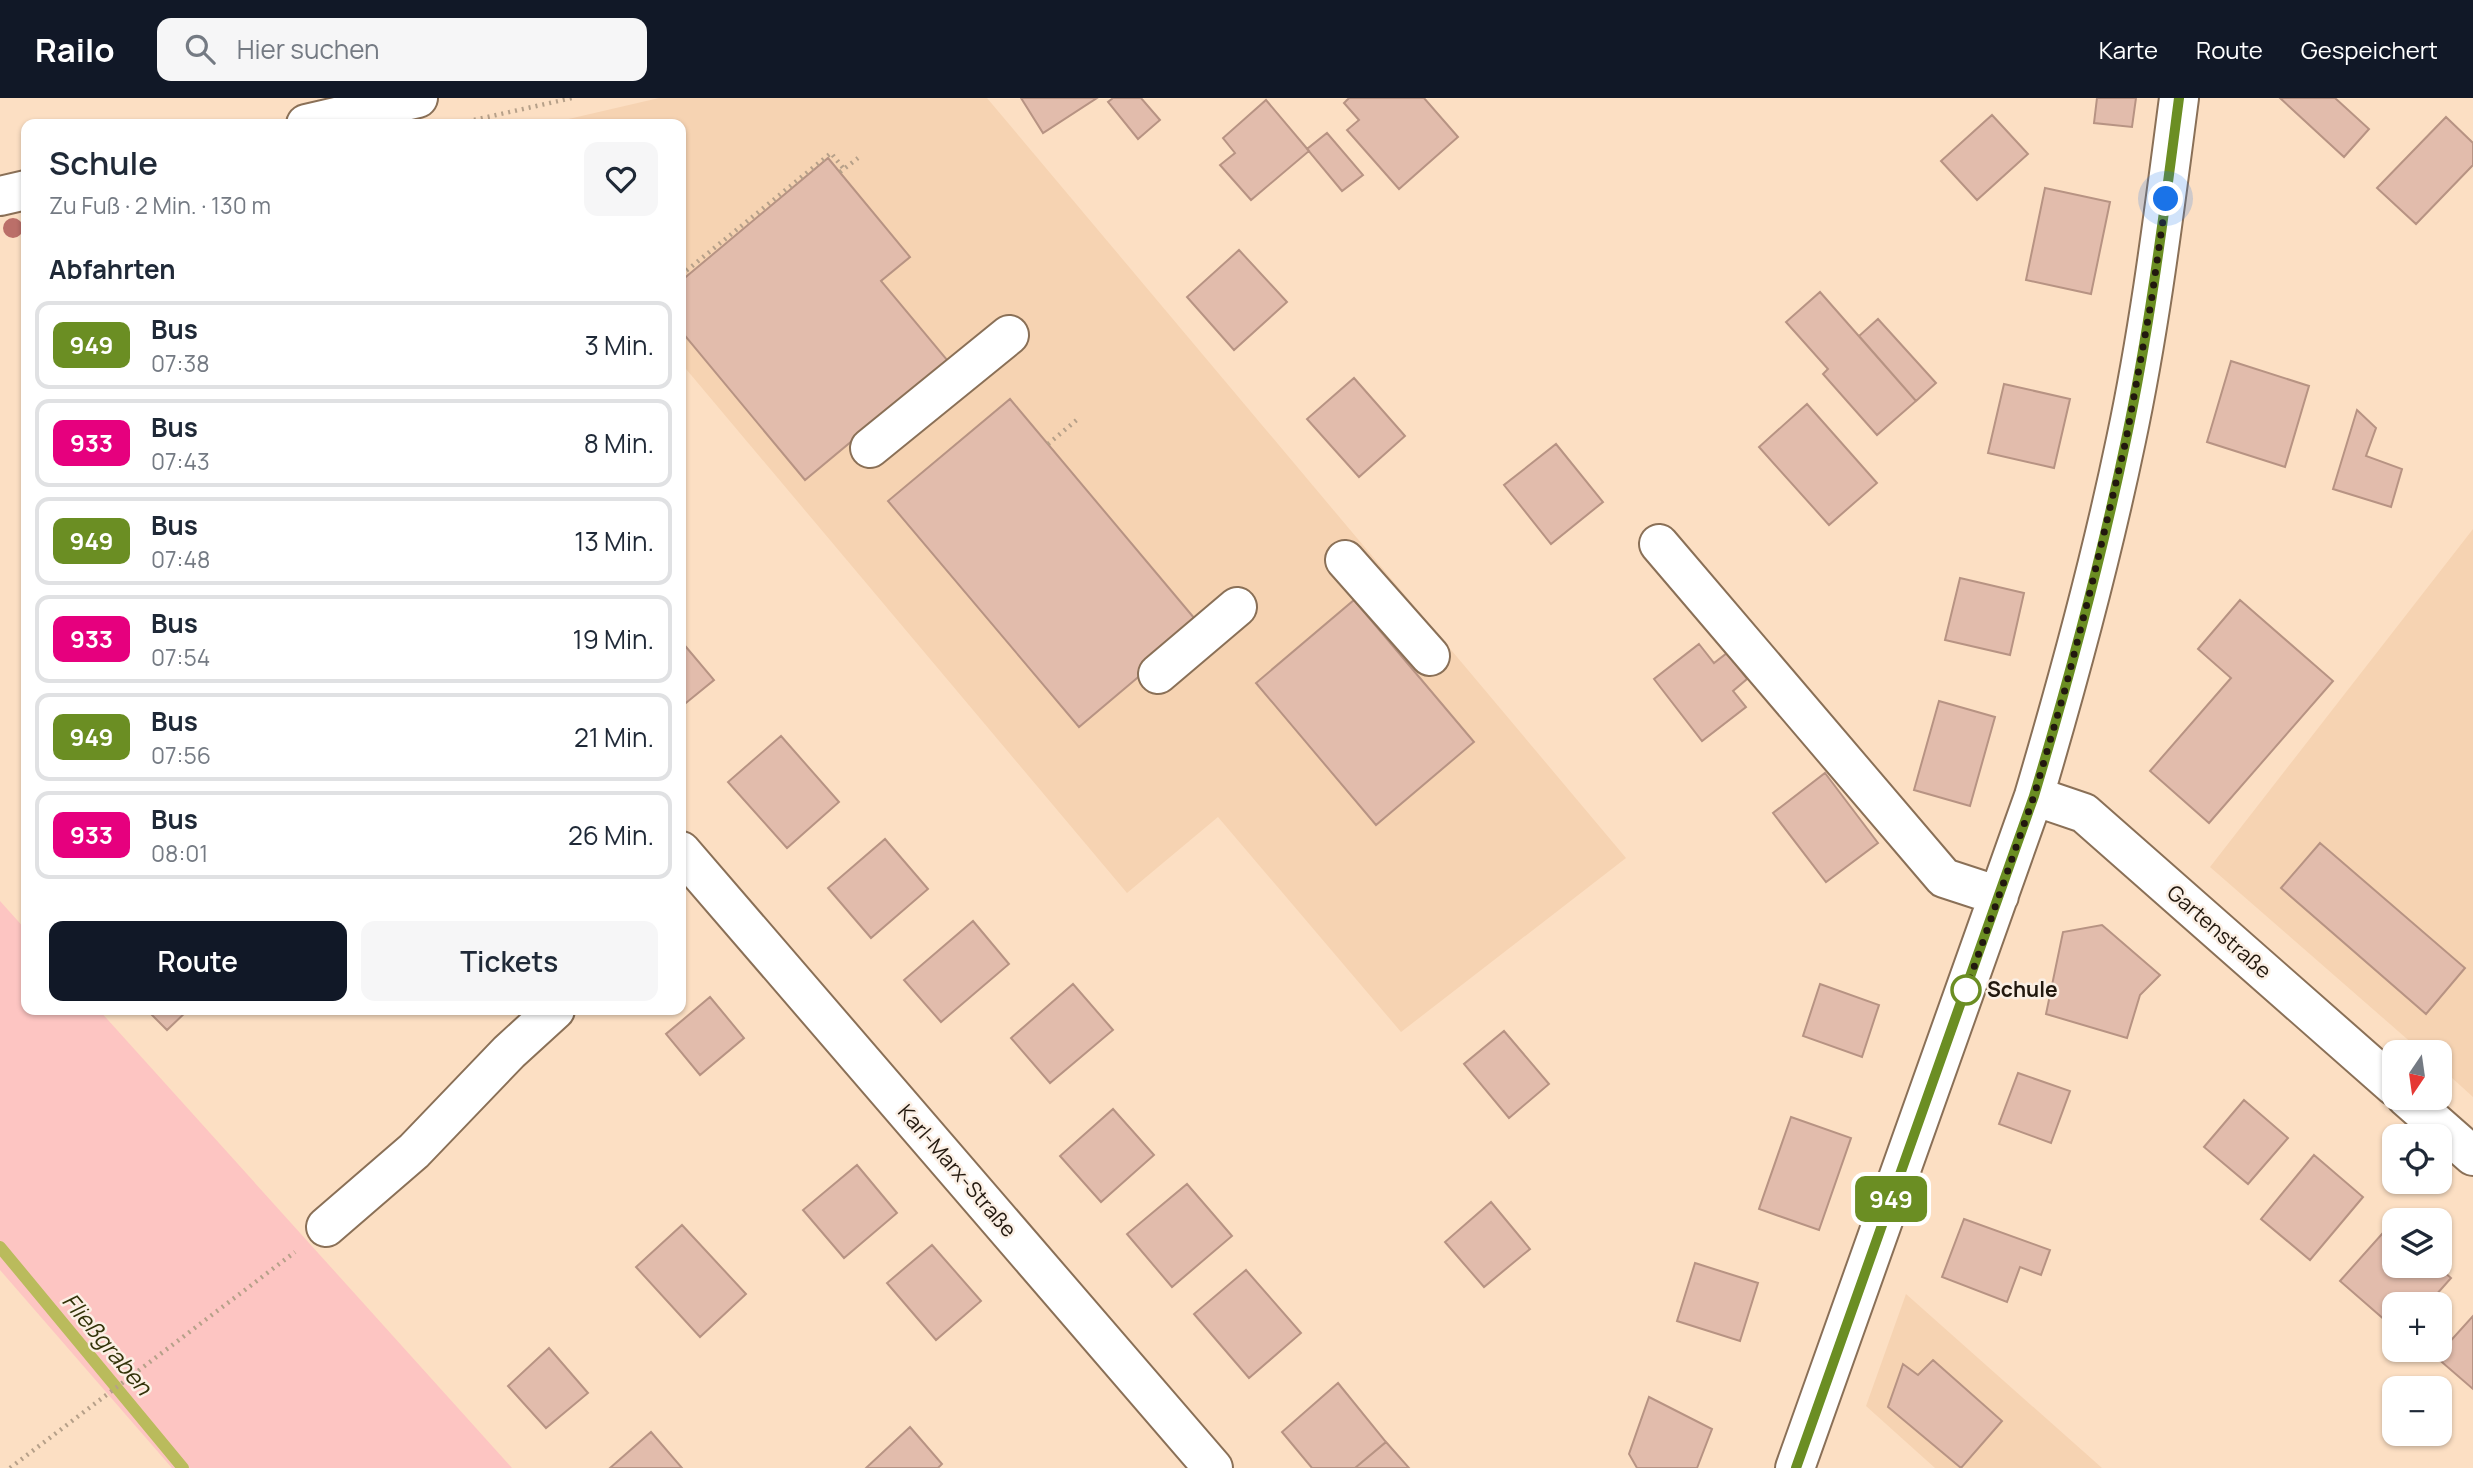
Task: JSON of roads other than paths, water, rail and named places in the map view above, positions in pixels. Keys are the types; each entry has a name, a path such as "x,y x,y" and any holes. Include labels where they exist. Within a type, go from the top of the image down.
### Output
{"street":[{"path":"328,119 418,98"},
{"path":"1796,1468 2034,796 2066,686 2126,440 2156,276 2179,98"},
{"path":"0,196 21,191"},
{"path":"870,448 1009,335"},
{"path":"1660,544 1944,878 1999,896"},
{"path":"1345,560 1430,656"},
{"path":"1158,674 1237,607"},
{"name":"Gartenstraße","path":"2034,796 2084,813 2382,1076"},
{"name":"Karl-Marx-Straße","path":"688,873 1213,1468"},
{"path":"326,1227 414,1152 509,1052 550,1015"},
{"path":"2424,1110 2468,1142"}],"waterway":[{"name":"Fließgraben","path":"0,1247 183,1468"}],"place":[{"name":"Schule","path":"1966,990"}]}
